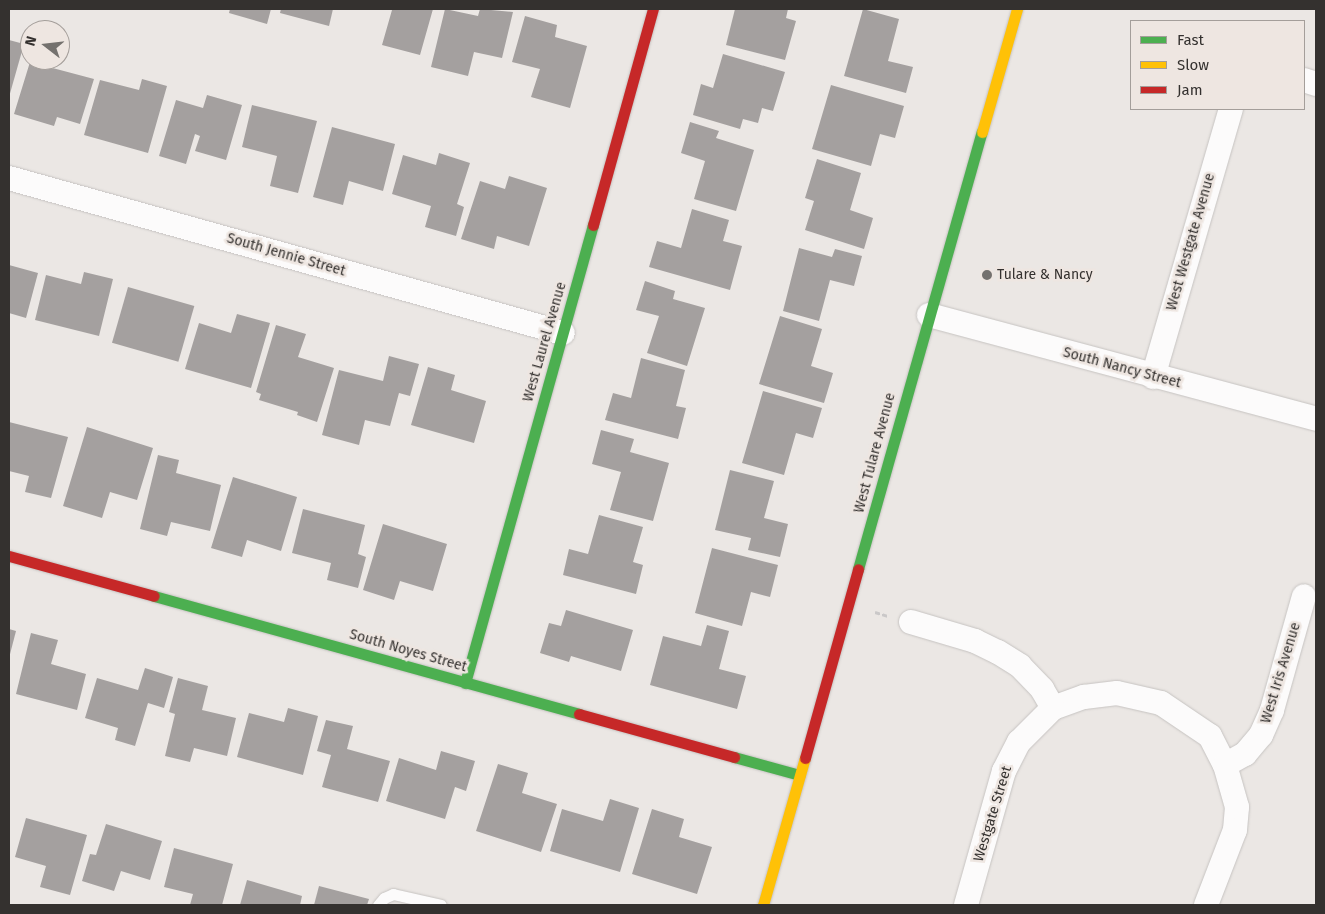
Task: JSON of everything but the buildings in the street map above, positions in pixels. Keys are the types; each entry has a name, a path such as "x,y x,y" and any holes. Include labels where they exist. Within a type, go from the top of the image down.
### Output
{"street":[{"name":"West Laurel Avenue","path":"465,683 653,9"},
{"name":"West Tulare Avenue","path":"763,905 1017,9"},
{"name":"West Westgate Avenue","path":"1153,377 1231,110"},
{"name":"South Jennie Street","path":"9,178 563,333"},
{"name":"South Nancy Street","path":"929,315 1153,377 1316,419"},
{"name":"South Noyes Street","path":"9,556 800,775"},
{"name":"West Iris Avenue","path":"1225,765 1245,754 1261,736 1272,710 1304,596"},
{"path":"911,622 975,641 998,652 1020,666 1042,689 1053,708 1084,697 1117,693 1160,703 1210,736 1225,765 1237,807 1235,830 1206,905"},
{"name":"Westgate Street","path":"966,905 1004,771 1019,742 1053,708"}],"lane":[{"path":"378,905 384,898 393,894 442,905"}],"path":[{"path":"849,606 911,622"}],"traffic: fast":[{"path":"858,569 982,132"},
{"path":"465,683 593,225"},
{"path":"154,596 579,714"},
{"path":"734,757 800,775"}],"traffic: slow":[{"path":"982,132 1017,9"},
{"path":"763,905 805,758"}],"traffic: jam":[{"path":"593,225 653,9"},
{"path":"9,556 154,596"},
{"path":"805,758 858,569"},
{"path":"579,714 734,757"}],"place":[{"name":"Tulare & Nancy","path":"987,275"}]}
